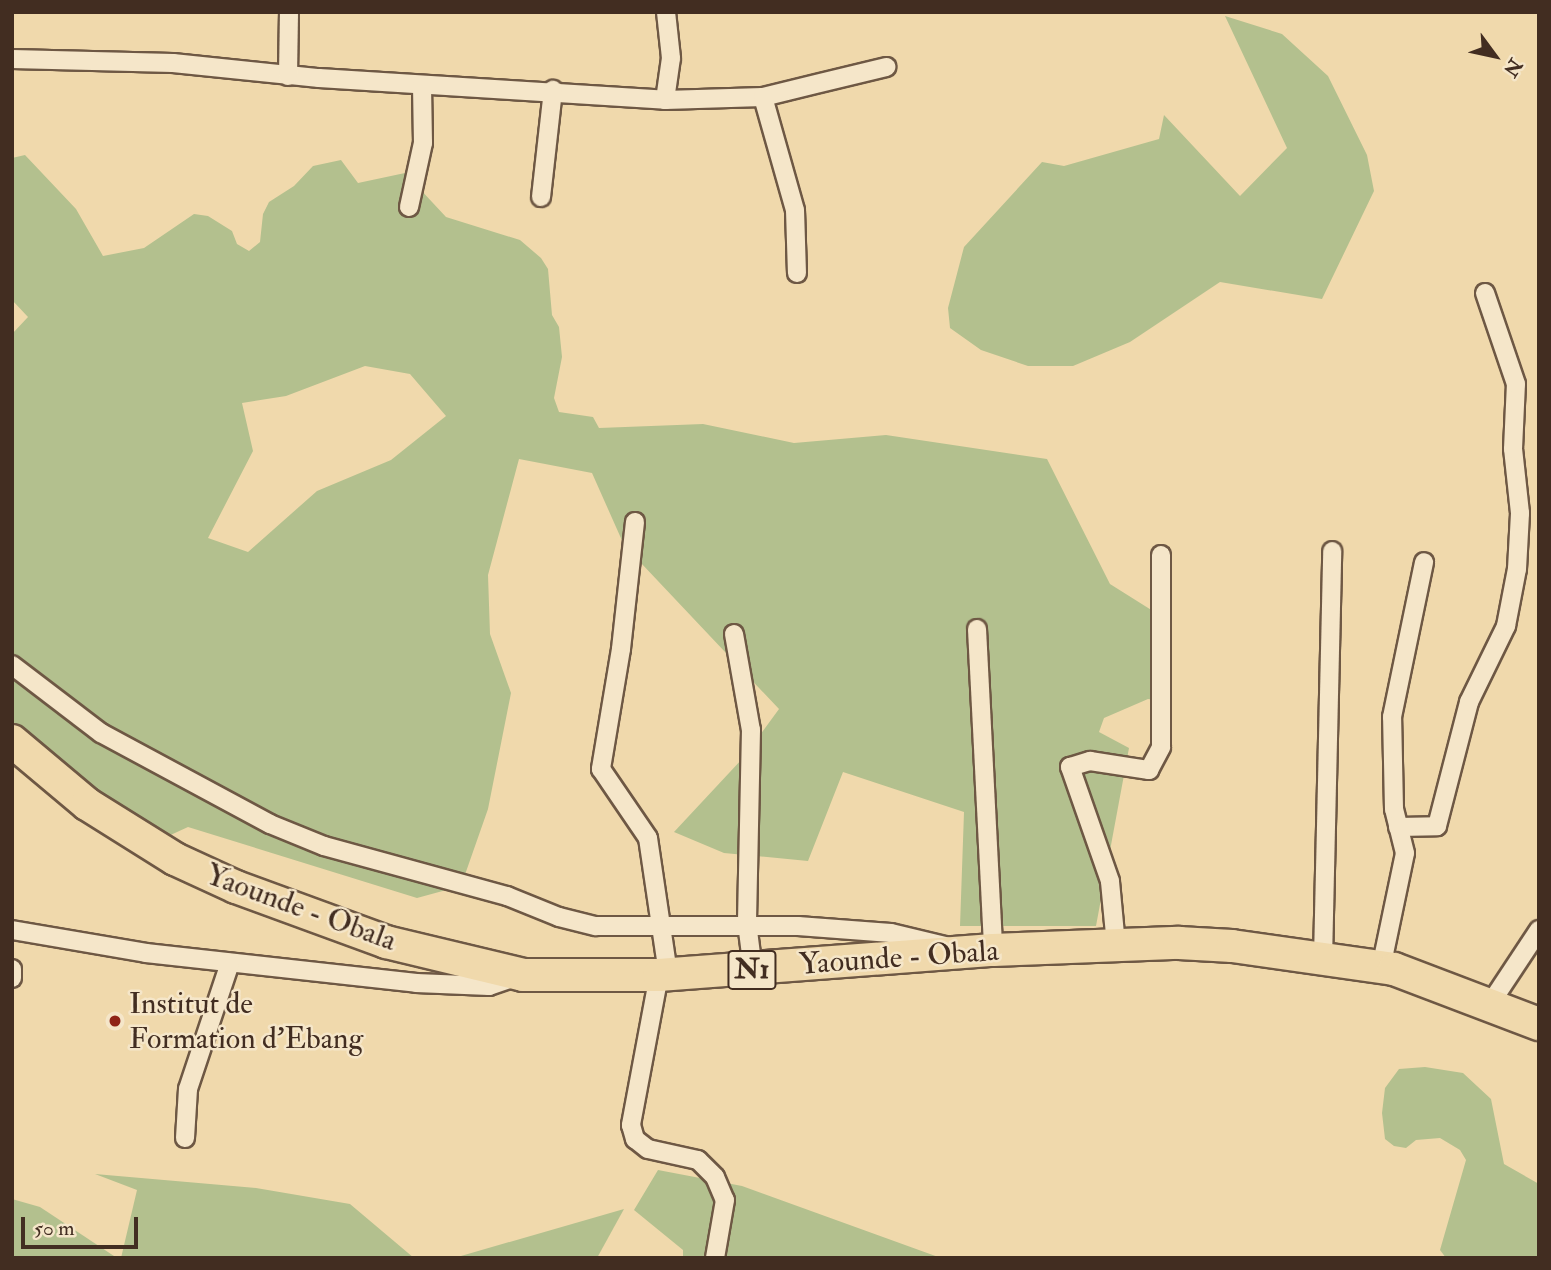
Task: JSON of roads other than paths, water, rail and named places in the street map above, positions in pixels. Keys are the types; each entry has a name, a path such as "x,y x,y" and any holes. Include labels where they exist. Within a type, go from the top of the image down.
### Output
{"highway":[{"name":"Yaounde - Obala","path":"12,741 97,810 175,859 224,882 350,931 523,975 664,975 1116,945 1232,946 1381,968 1490,1003 1539,1024"}],"street":[{"path":"288,76 289,12"},
{"path":"665,100 671,58 666,12"},
{"path":"12,59 173,63 288,76 553,90 665,100 763,97 886,67"},
{"path":"409,207 422,143 422,85"},
{"path":"541,197 553,90"},
{"path":"763,97 795,210 797,272"},
{"path":"1398,827 1437,826 1469,702 1506,626 1517,569 1520,513 1513,449 1516,384 1485,293"},
{"path":"635,522 621,649 601,769 648,838 661,926 664,975 631,1125 635,1139 648,1149 698,1160 715,1177 725,1200 715,1258"},
{"path":"1323,959 1332,551"},
{"path":"1116,945 1110,881 1070,767 1090,761 1149,770 1161,747 1161,555"},
{"path":"1381,968 1405,853 1394,809 1392,717 1424,562"},
{"path":"12,665 102,733 200,789 292,833 507,896 559,917 596,926 747,923 891,933 979,952 977,629"},
{"path":"734,634 751,730 747,923 753,970"},
{"path":"12,930 230,963 489,986 523,975"},
{"path":"1490,1003 1539,930"},
{"path":"185,1138 188,1089 230,963"},
{"path":"12,969 12,978"}],"place":[{"name":"Institut de Formation d'Ebang","path":"115,1021"}]}
